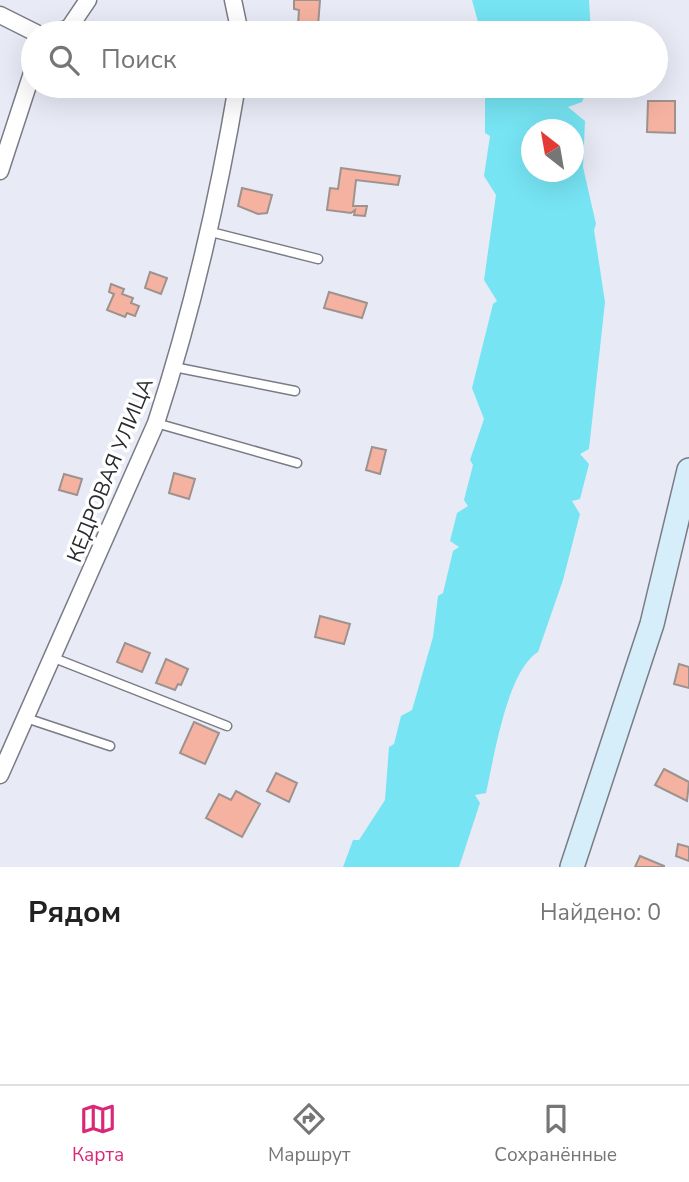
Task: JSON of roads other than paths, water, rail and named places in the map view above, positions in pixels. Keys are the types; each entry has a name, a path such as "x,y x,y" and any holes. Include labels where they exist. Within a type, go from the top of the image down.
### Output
{"main road":[{"path":"572,867 685,517 689,470"}],"street":[{"path":"74,21 88,0"},
{"path":"233,0 237,21"},
{"path":"0,15 21,26"},
{"path":"0,171 24,98"},
{"name":"КЕДРОВАЯ УЛИЦА","path":"0,775 156,423 174,367 225,158 235,98"}],"lane":[{"path":"207,231 318,259"},
{"path":"174,367 295,391"},
{"path":"156,423 297,463"},
{"path":"54,658 227,726"},
{"path":"26,718 110,746"}],"water":[{"path":"472,0 589,0 590,21 478,21"},
{"path":"485,98 584,98 582,102 568,107 583,119 521,119 521,182 584,182 584,171 596,224 594,230 605,302 589,449 580,454 589,464 580,499 572,501 580,514 563,580 538,652 527,662 518,677 503,716 486,793 475,795 480,803 459,867 343,867 353,840 359,840 385,800 389,747 394,744 401,716 412,710 433,637 438,596 443,593 453,551 459,547 450,541 457,513 468,506 464,500 473,465 470,460 484,419 472,388 493,304 497,301 484,280 496,195 484,176 490,136 485,133"}]}
